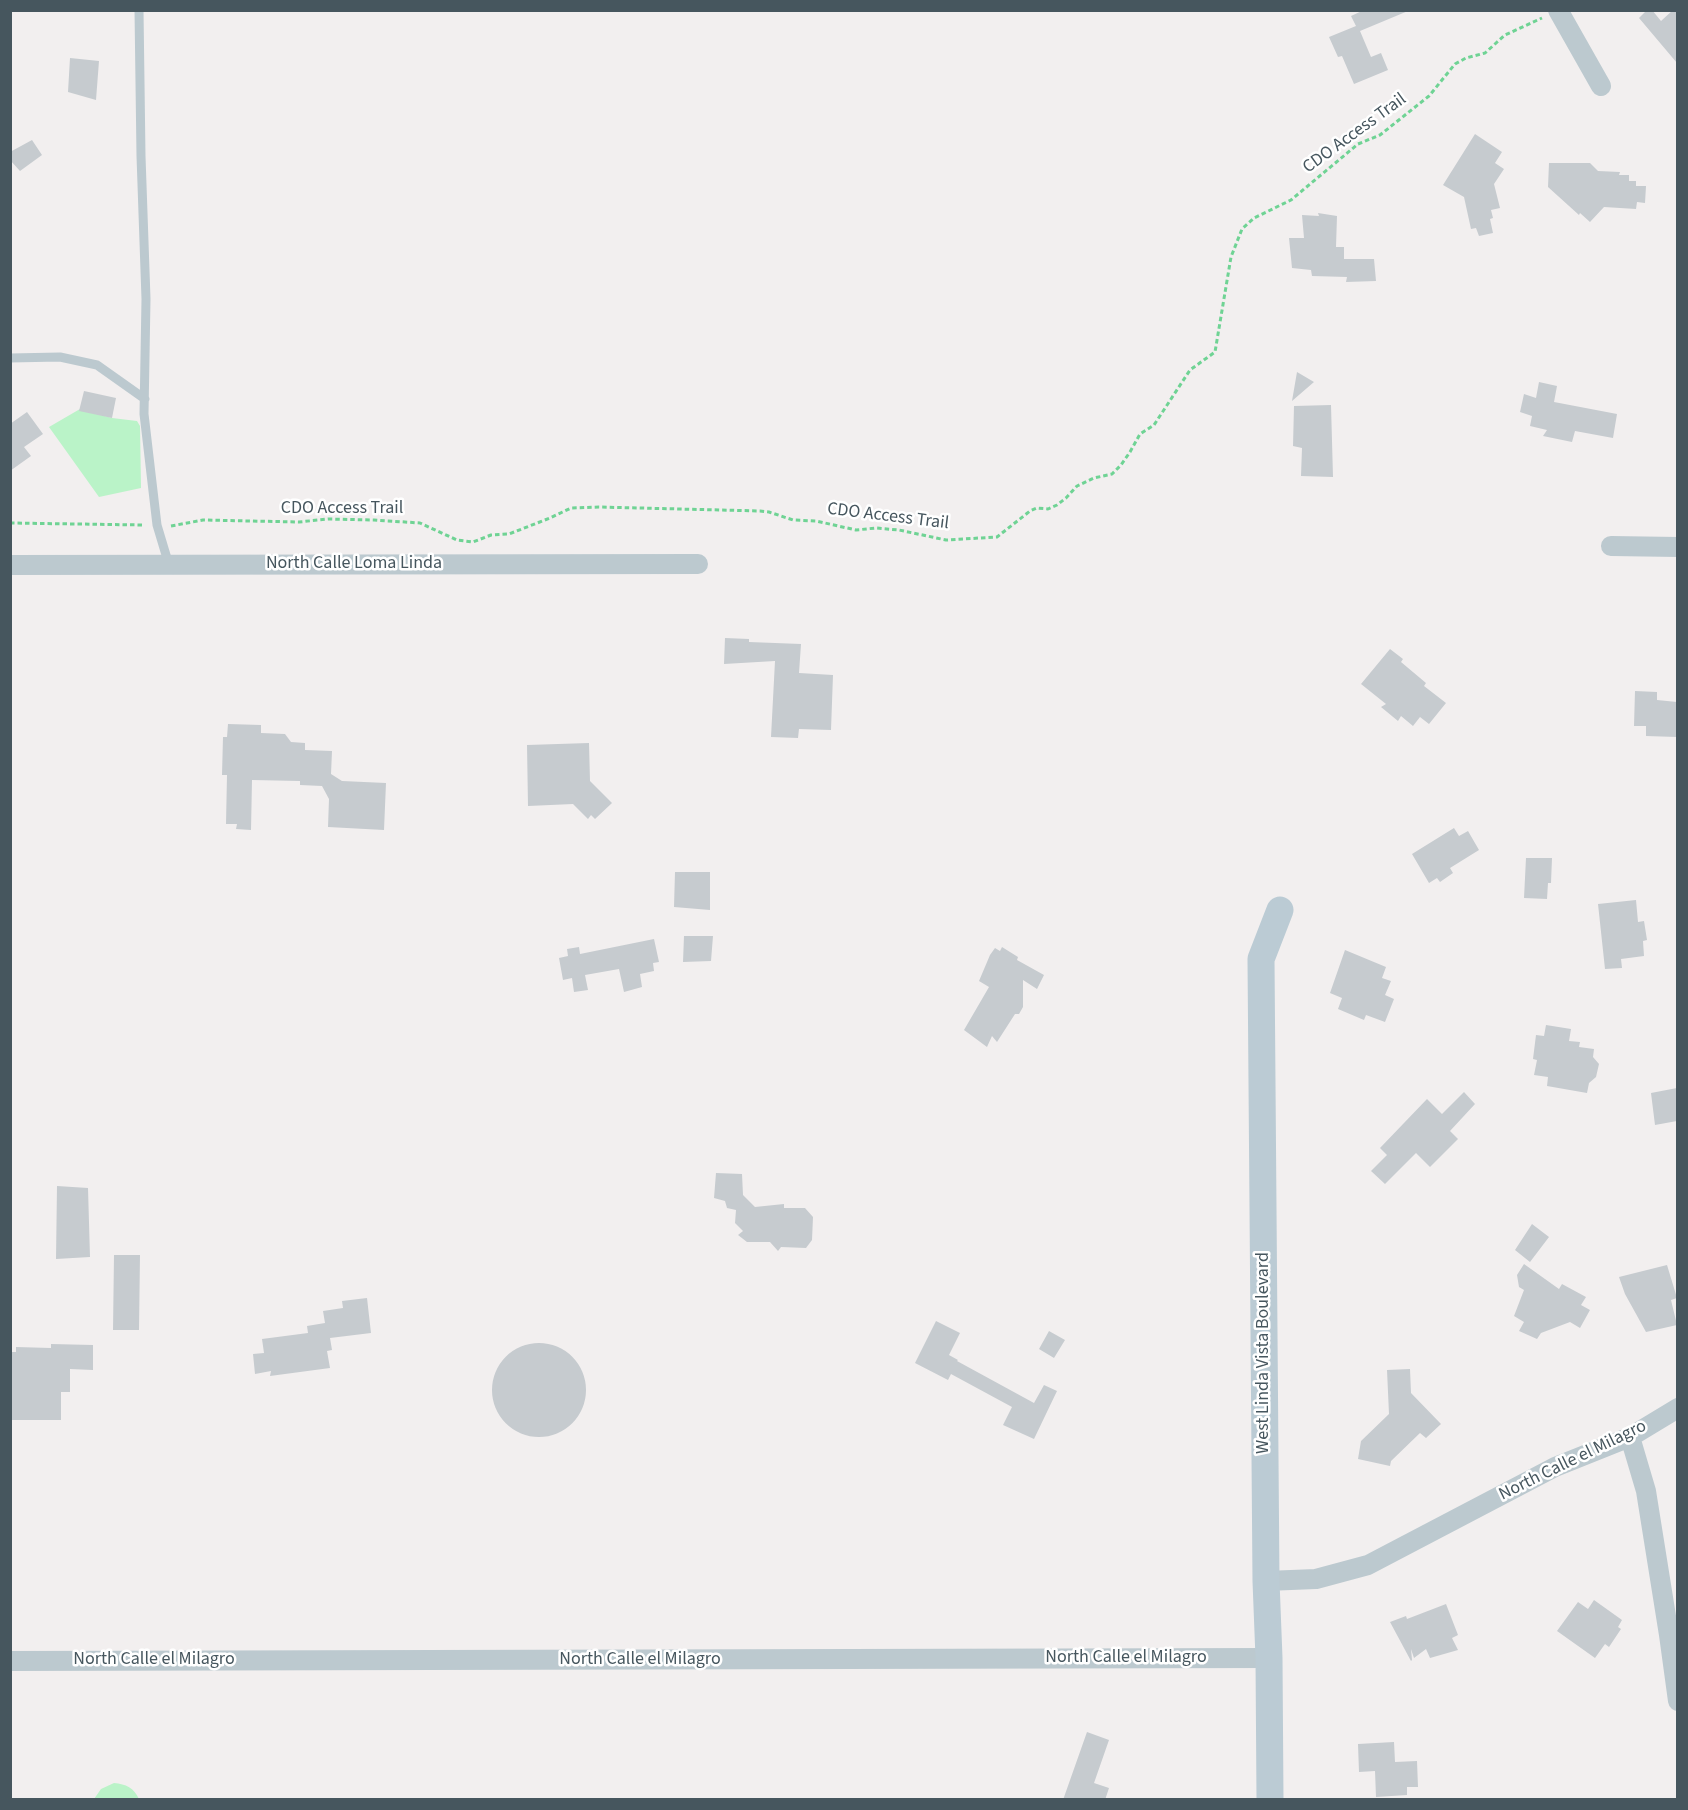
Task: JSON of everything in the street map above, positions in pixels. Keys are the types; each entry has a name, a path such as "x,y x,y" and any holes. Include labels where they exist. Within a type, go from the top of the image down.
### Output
{"street":[{"path":"1558,11 1601,86"},
{"path":"1611,546 1677,546"},
{"name":"North Calle Loma Linda","path":"10,565 698,564"},
{"name":"West Linda Vista Boulevard","path":"1270,1800 1261,959 1280,910"},
{"name":"North Calle el Milagro","path":"1266,1581 1316,1579 1368,1565 1555,1467 1630,1437 1677,1408"},
{"path":"1630,1437 1646,1491 1677,1701"},
{"name":"North Calle el Milagro","path":"10,1661 1269,1658"}],"lane":[{"path":"140,10 141,156 146,299 144,414 157,525 169,565"},
{"path":"10,358 60,357 98,365 145,399"}],"path":[{"name":"CDO Access Trail","path":"10,523 177,526 203,520 299,522 328,519 374,520 420,523 457,540 473,543 491,536 509,534 571,508 599,507 760,511 793,520 816,521 856,530 876,528 899,530 946,540 997,537 1030,511 1037,508 1048,509 1057,505 1077,486 1094,478 1112,474 1121,465 1140,434 1154,425 1190,370 1215,352 1231,256 1242,229 1254,218 1291,200 1358,144 1380,135 1430,96 1455,64 1466,58 1485,53 1505,34 1558,11"}],"green space":[{"path":"80,409 112,418 137,421 140,426 141,488 99,497 49,427"},
{"path":"114,1783 129,1787 139,1799 94,1799 101,1789"}],"building":[{"path":"1364,10 1408,11 1360,31 1371,57 1381,53 1388,70 1354,84 1342,56 1338,57 1329,37 1356,26 1351,16"},
{"path":"1647,10 1652,10 1661,21 1673,10 1677,10 1677,63 1639,18"},
{"path":"70,58 99,61 96,100 68,92"},
{"path":"1475,134 1502,152 1495,163 1504,169 1494,184 1500,208 1491,210 1493,233 1479,236 1476,228 1471,229 1464,197 1443,185"},
{"path":"32,140 42,155 20,171 10,160 10,152"},
{"path":"1549,163 1590,163 1598,171 1620,172 1619,175 1629,175 1629,181 1636,181 1636,186 1646,186 1645,203 1637,202 1636,209 1604,207 1590,222 1548,187"},
{"path":"1318,213 1337,216 1336,247 1344,247 1344,259 1374,259 1376,281 1346,282 1347,277 1312,276 1311,270 1292,268 1289,238 1304,238 1302,215 1319,216"},
{"path":"1297,372 1314,382 1292,401"},
{"path":"1539,382 1557,386 1554,402 1617,414 1613,438 1575,431 1572,442 1543,436 1547,430 1530,426 1532,416 1520,412 1524,394 1536,398"},
{"path":"84,391 116,398 112,418 79,411"},
{"path":"1331,405 1333,477 1301,476 1302,448 1293,446 1294,406"},
{"path":"27,412 43,434 24,447 31,456 10,471 10,424"},
{"path":"725,638 749,639 749,642 801,644 799,673 833,675 831,730 799,729 798,738 771,737 775,661 724,664"},
{"path":"1390,649 1403,659 1401,662 1426,683 1424,686 1446,703 1429,724 1420,717 1413,726 1401,716 1398,721 1381,707 1386,704 1361,684"},
{"path":"1635,691 1657,692 1657,700 1677,702 1677,737 1646,736 1646,726 1634,726"},
{"path":"228,724 261,725 261,733 285,734 291,742 305,743 305,750 332,751 331,774 342,781 386,783 384,830 328,827 329,799 322,786 300,785 300,781 252,780 251,830 236,829 237,824 226,824 227,775 222,775 223,737 227,737"},
{"path":"589,743 590,781 612,803 595,819 591,815 588,819 573,804 528,806 527,745"},
{"path":"1454,828 1459,836 1468,831 1479,850 1450,868 1453,873 1440,882 1437,878 1429,883 1412,854"},
{"path":"1526,858 1552,858 1551,883 1548,883 1547,899 1524,898"},
{"path":"675,872 710,872 710,910 674,907"},
{"path":"1636,900 1638,922 1644,921 1647,940 1643,941 1644,956 1621,959 1622,968 1605,969 1598,904"},
{"path":"684,936 713,936 711,961 683,962"},
{"path":"654,939 659,962 653,963 654,971 640,974 642,987 624,992 619,969 585,975 588,990 574,992 572,978 563,980 559,958 568,956 567,949 579,947 580,954"},
{"path":"1002,947 1018,957 1017,960 1044,975 1037,989 1023,980 1023,1007 1019,1014 1015,1014 997,1042 992,1036 987,1047 964,1030 989,987 979,981 990,955 995,948 1000,951"},
{"path":"1345,950 1386,967 1382,978 1391,981 1385,995 1394,999 1385,1022 1366,1015 1364,1020 1338,1009 1342,998 1330,993"},
{"path":"1546,1025 1571,1029 1569,1041 1580,1042 1579,1047 1594,1049 1593,1057 1599,1064 1596,1077 1589,1083 1587,1093 1547,1086 1548,1077 1534,1075 1537,1060 1533,1059 1536,1035 1544,1036"},
{"path":"1677,1088 1677,1121 1655,1125 1651,1093"},
{"path":"1464,1092 1475,1104 1450,1131 1458,1139 1430,1167 1416,1153 1385,1184 1371,1171 1387,1155 1380,1148 1427,1099 1442,1114"},
{"path":"716,1173 742,1174 743,1195 755,1207 784,1204 784,1208 805,1208 813,1217 812,1240 806,1248 781,1247 778,1251 770,1242 747,1242 738,1235 743,1231 735,1223 736,1210 727,1208 725,1201 714,1198"},
{"path":"57,1186 88,1188 90,1257 56,1259"},
{"path":"1532,1224 1549,1237 1530,1262 1515,1250"},
{"path":"114,1255 140,1255 139,1330 113,1330"},
{"path":"1524,1264 1559,1289 1562,1284 1586,1297 1581,1305 1590,1310 1580,1328 1570,1322 1541,1333 1537,1339 1519,1331 1524,1322 1514,1316 1524,1290 1519,1287 1517,1275"},
{"path":"1667,1265 1677,1298 1671,1300 1677,1325 1646,1332 1625,1294 1619,1277"},
{"path":"367,1298 371,1333 330,1338 332,1350 327,1351 330,1368 270,1376 271,1371 255,1374 253,1354 264,1353 262,1339 308,1333 307,1326 325,1323 323,1311 343,1308 342,1301"},
{"path":"936,1321 960,1333 949,1355 957,1361 1034,1403 1044,1385 1057,1391 1034,1439 1003,1425 1012,1407 951,1374 948,1380 915,1363"},
{"path":"1049,1331 1065,1340 1054,1358 1039,1349"},
{"path":"539,1343 557,1347 572,1357 582,1372 586,1390 582,1408 572,1423 557,1433 539,1437 521,1433 506,1423 496,1408 492,1390 496,1372 506,1357 521,1347"},
{"path":"51,1344 93,1345 93,1370 70,1369 70,1392 61,1392 61,1420 10,1420 10,1352 16,1352 16,1347 51,1348"},
{"path":"1410,1369 1411,1393 1441,1424 1426,1438 1420,1433 1391,1461 1390,1466 1358,1459 1361,1441 1389,1414 1387,1370"},
{"path":"1594,1600 1622,1620 1618,1627 1621,1629 1609,1647 1605,1644 1595,1658 1557,1631 1578,1602 1588,1609"},
{"path":"1446,1604 1458,1635 1452,1638 1458,1650 1430,1658 1426,1649 1414,1658 1411,1649 1411,1661 1390,1622 1406,1616 1407,1619"},
{"path":"1087,1732 1109,1740 1094,1783 1109,1788 1105,1800 1063,1800"},
{"path":"1394,1742 1395,1762 1417,1761 1418,1787 1407,1787 1407,1795 1376,1797 1375,1771 1359,1772 1358,1744"}]}
